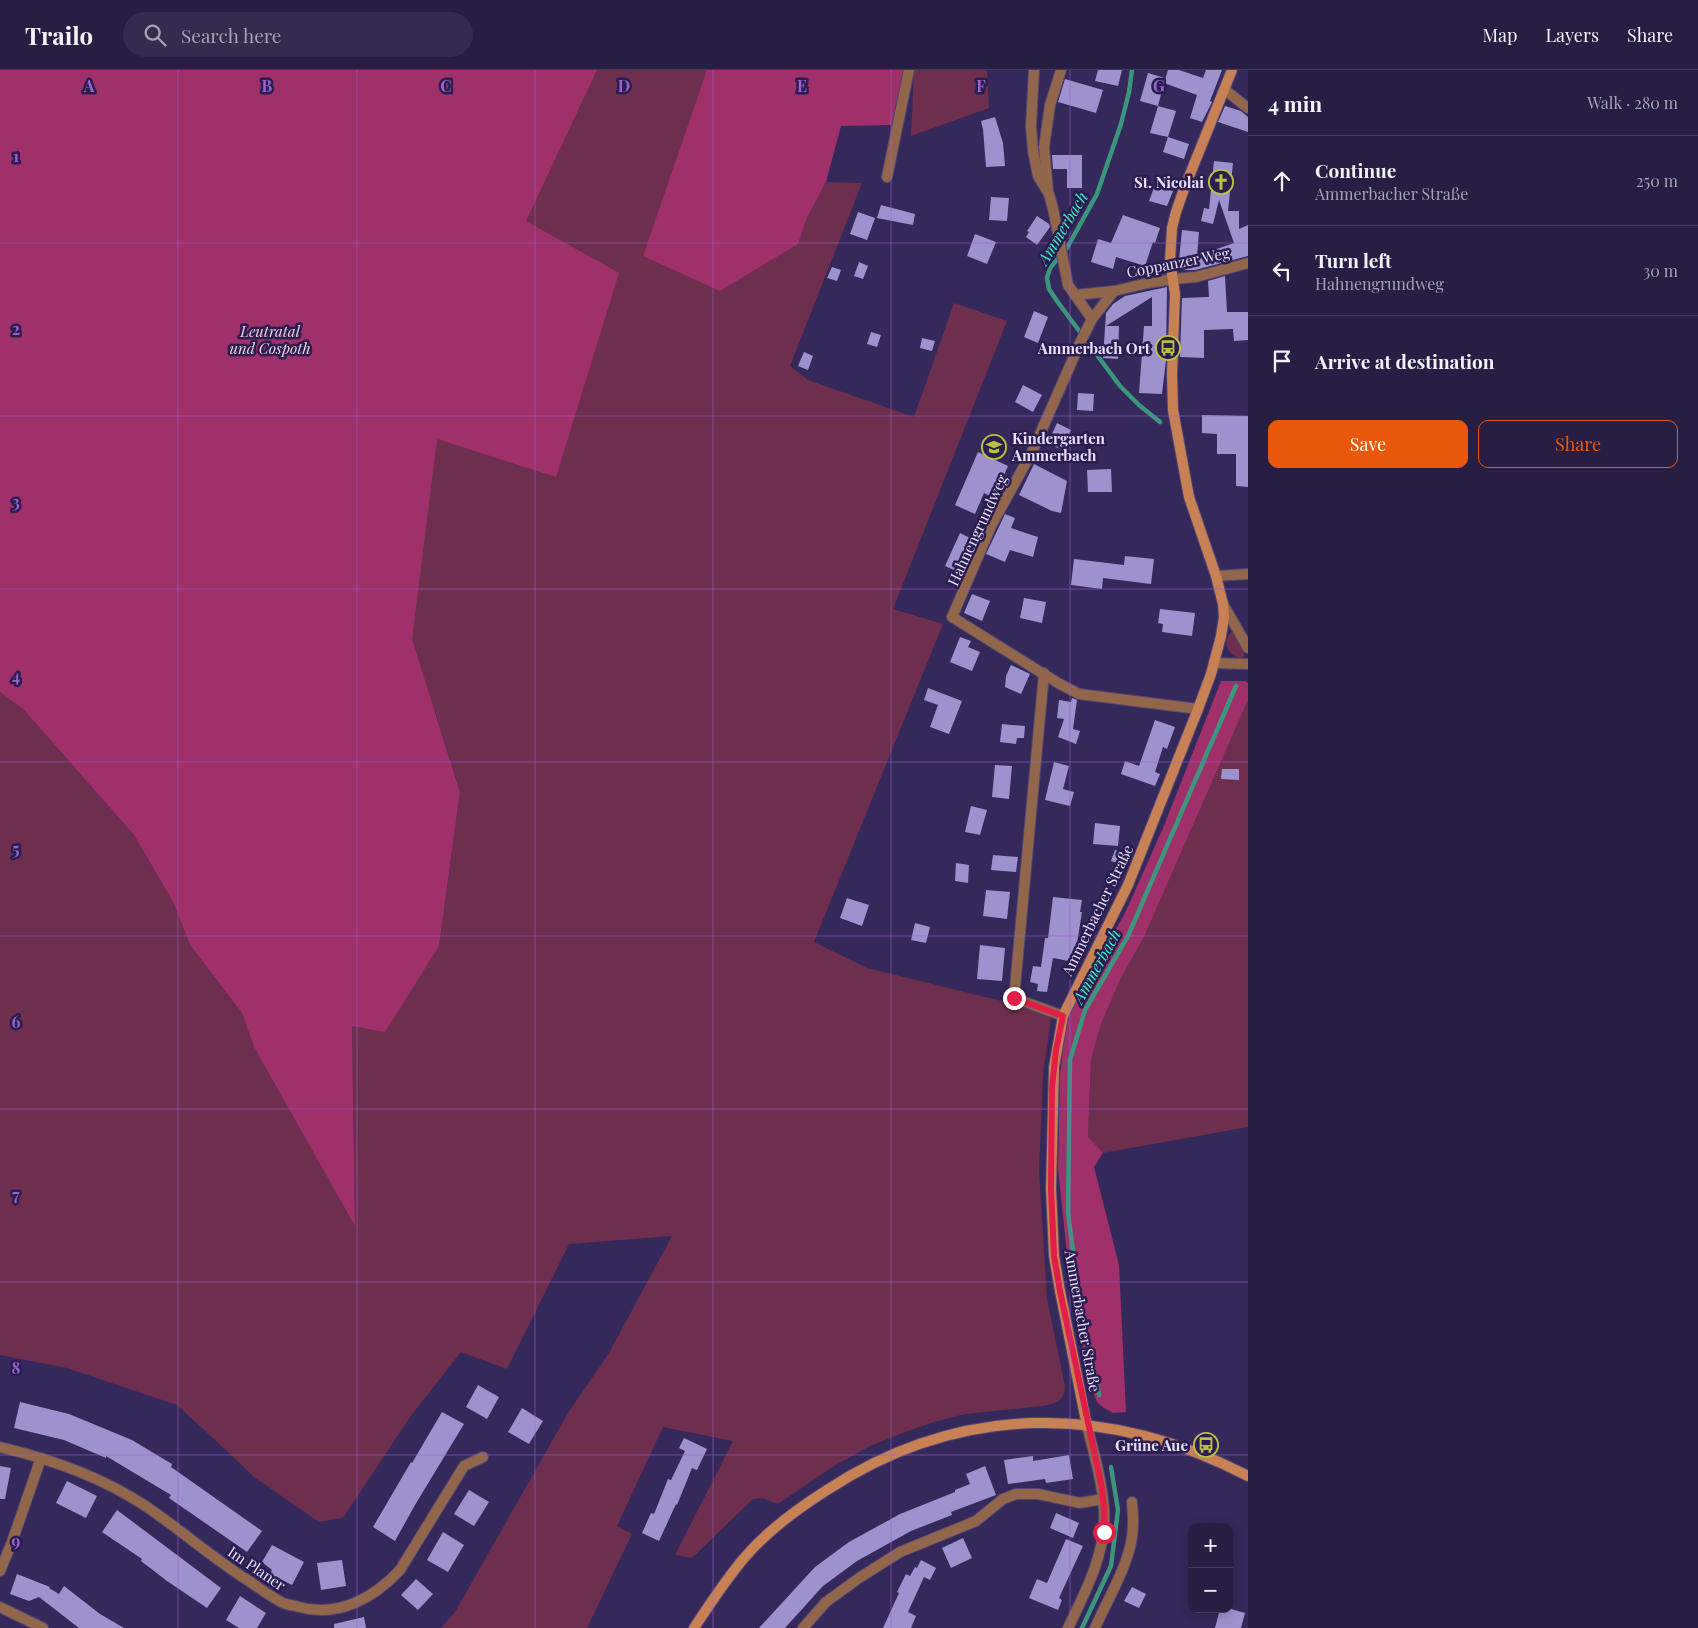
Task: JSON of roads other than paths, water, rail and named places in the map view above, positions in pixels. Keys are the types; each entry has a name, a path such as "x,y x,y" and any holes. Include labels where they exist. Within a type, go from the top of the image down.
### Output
{"main road":[{"name":"Ammerbacher Straße","path":"1088,1426 1060,1291 1054,1246 1051,1189 1052,1087 1056,1050 1063,1016 1128,885 1198,709 1214,664 1224,617 1223,604 1216,576 1189,496 1175,424 1172,403 1174,279 1170,261 1172,228 1176,212 1232,70"},
{"path":"694,1628 715,1596 745,1557 796,1510 877,1460 900,1450 948,1435 976,1428 1039,1423 1088,1426 1125,1431 1176,1444 1216,1460 1248,1476"}],"street":[{"path":"887,177 909,70"},
{"path":"1034,70 1031,126 1033,151 1038,176 1048,194"},
{"path":"1061,70 1050,105 1044,147 1048,194 1068,285 1090,324"},
{"path":"1225,90 1248,108"},
{"name":"Coppanzer Weg","path":"1074,295 1114,291 1148,282 1196,277 1248,263"},
{"name":"Hahnengrundweg","path":"1044,674 952,617 992,524 1032,452 1080,343 1090,324 1114,291"},
{"path":"1216,576 1248,574"},
{"path":"1223,604 1248,648"},
{"path":"1214,664 1248,664"},
{"path":"1063,1016 1014,998 1044,674 1079,694 1198,709"},
{"name":"Ammerbacher Straße","path":"1068,1628 1090,1580 1104,1532 1103,1498 1088,1426"},
{"name":"Im Planer","path":"0,1447 92,1475 144,1505 240,1576 282,1603 322,1610 346,1607 362,1600 389,1582 400,1570 464,1466 483,1458"},
{"path":"0,1571 41,1458"},
{"path":"803,1628 826,1602 859,1578 900,1552 976,1521 1003,1499 1016,1494 1038,1494 1080,1503 1103,1498"},
{"path":"1095,1628 1131,1544 1133,1530 1132,1502"},
{"path":"0,1607 43,1628"}],"waterway":[{"name":"Ammerbach","path":"1132,70 1121,124 1097,194 1067,248 1050,268 1047,278 1049,289 1057,301 1120,386 1160,422"},
{"name":"Ammerbach","path":"1099,1395 1080,1304 1068,1213 1070,1060 1085,1010 1128,936 1236,686"},
{"name":"Ammerbach","path":"1082,1628 1111,1566 1118,1510 1111,1467"}],"place":[{"name":"St. Nicolai","path":"1221,182"},
{"name":"Ammerbach Ort","path":"1168,348"},
{"name":"Kindergarten Ammerbach","path":"994,447"},
{"name":"Grüne Aue","path":"1206,1445"}],"park label":[{"name":"Leutratal und Cospoth","path":"270,340"}]}
